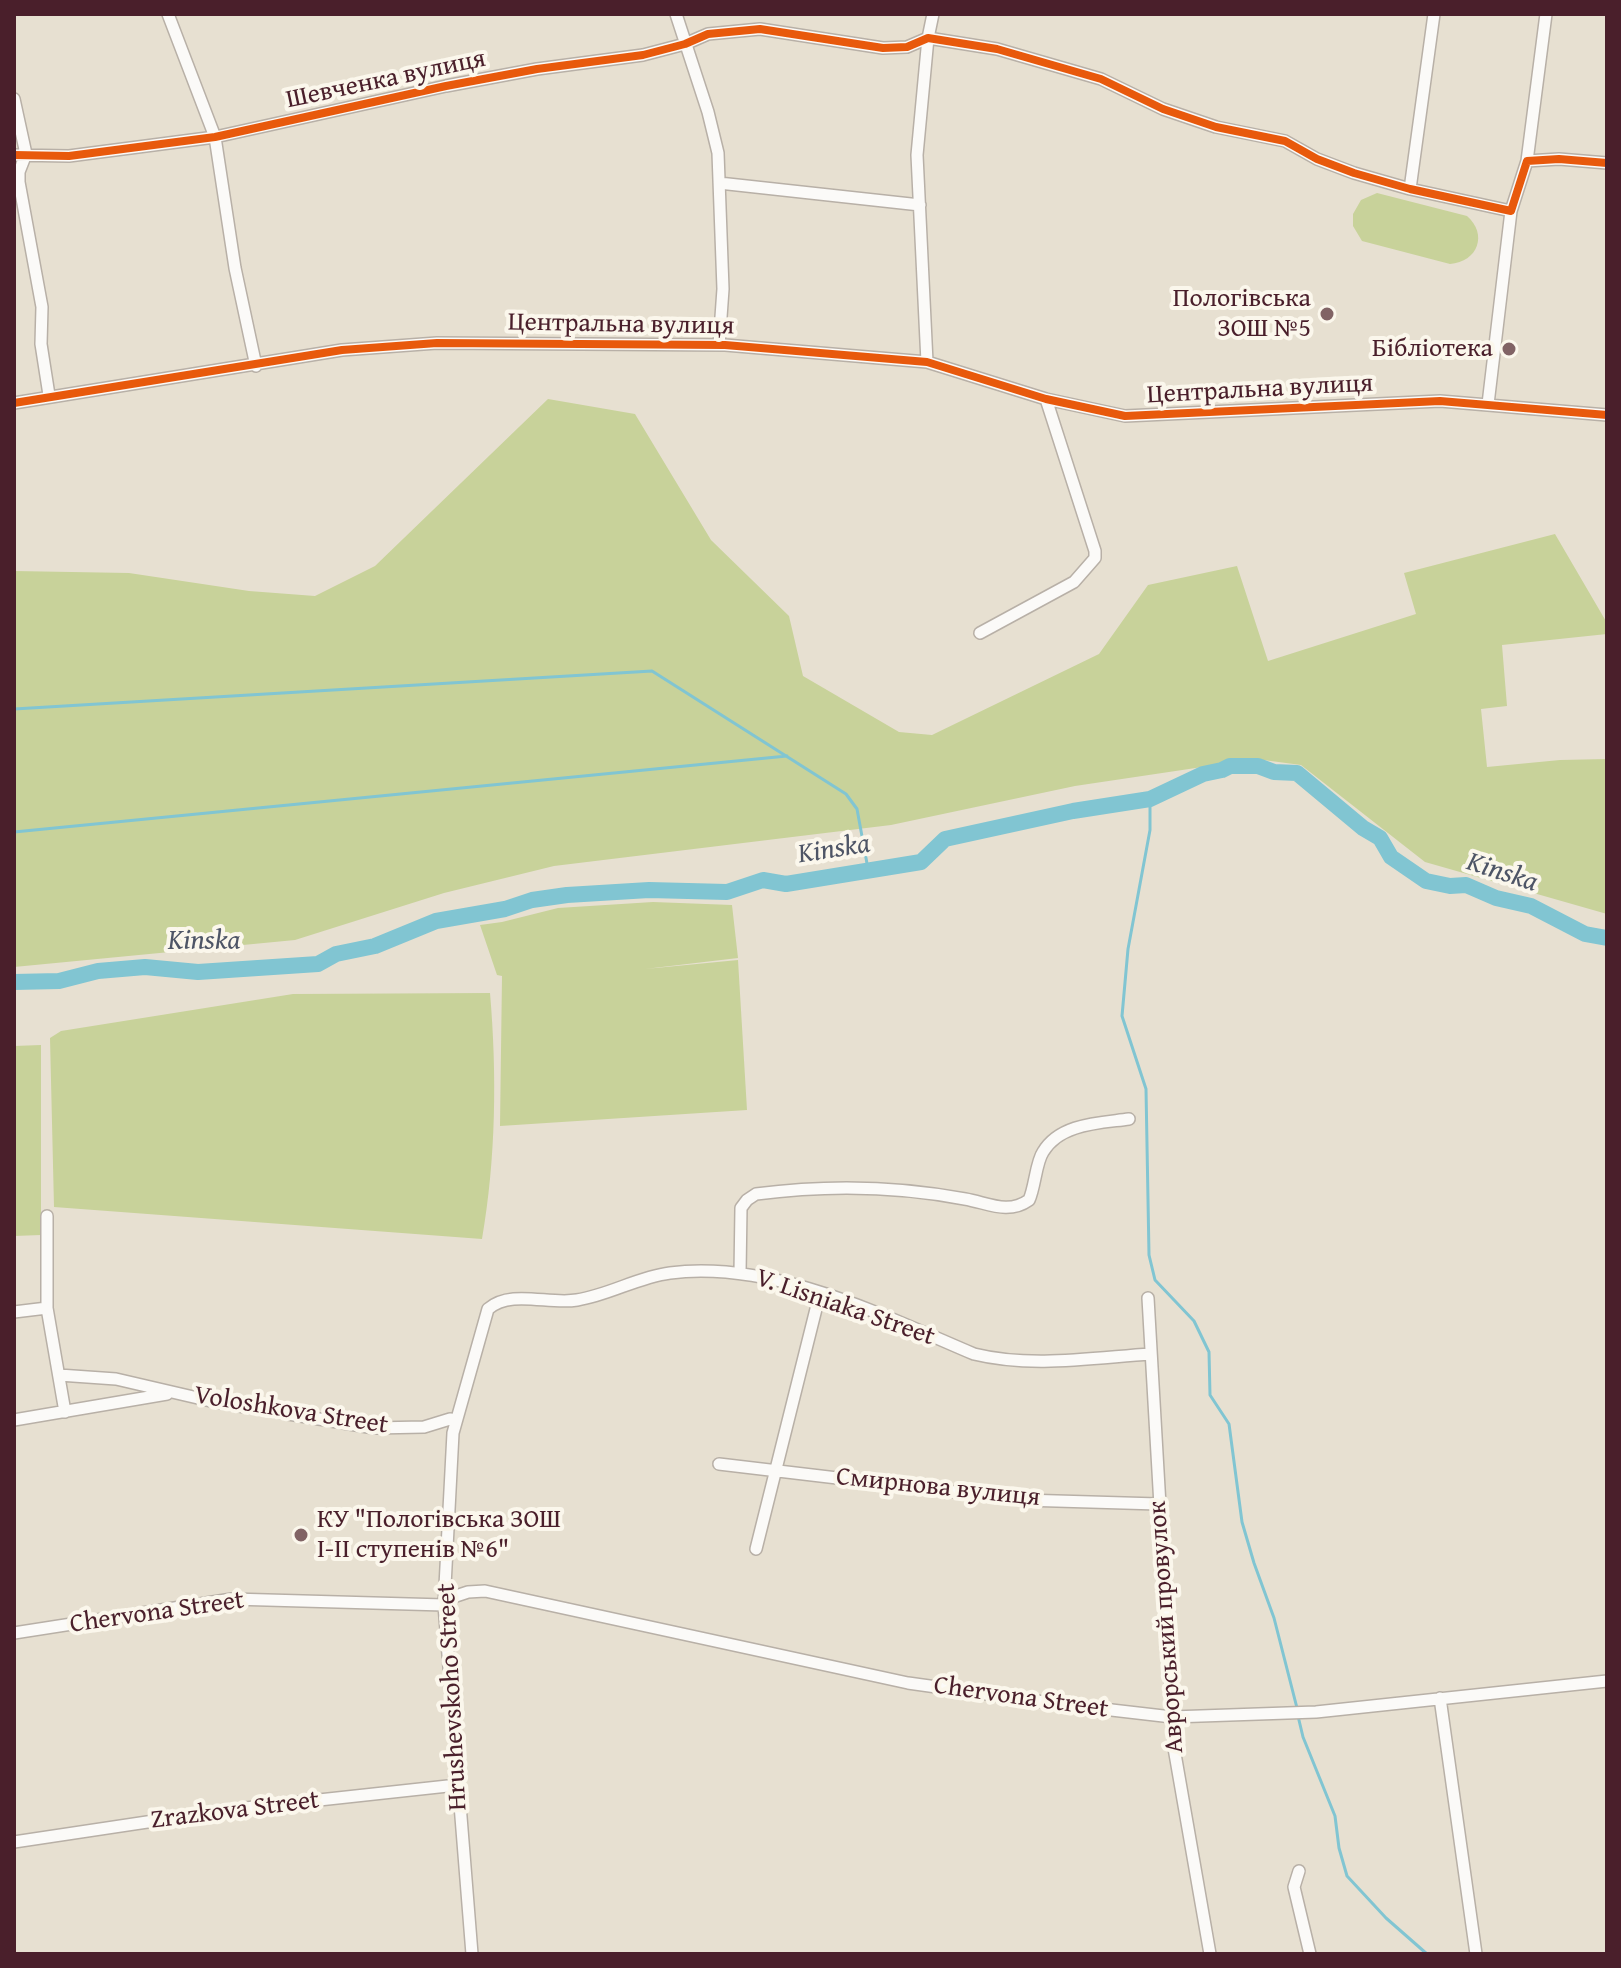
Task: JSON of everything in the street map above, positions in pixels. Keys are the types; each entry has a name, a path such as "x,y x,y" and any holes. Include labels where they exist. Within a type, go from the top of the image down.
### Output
{"street":[{"path":"168,14 215,137 235,268 256,366"},
{"path":"676,14 718,153 723,289 719,345"},
{"path":"927,362 917,155 933,14"},
{"path":"1410,189 1434,14"},
{"path":"1488,404 1511,211 1527,161 1546,14"},
{"name":"Шевченка вулиця","path":"20,154 69,156 215,137 446,86 537,69 643,55 685,44 708,34 760,29 883,48 907,47 928,38 997,49 1101,79 1163,109 1216,127 1285,141 1329,164 1410,189 1511,211"},
{"path":"14,99 20,154 19,182 42,307 41,344 49,395"},
{"path":"1527,161 1559,159 1607,163"},
{"path":"719,183 920,205"},
{"name":"Центральна вулиця","path":"14,403 342,350 437,343 719,345 927,362 1046,399 1125,416 1440,401 1607,415"},
{"path":"980,633 1074,582 1095,558 1046,399"},
{"path":"740,1273 741,1208 756,1194 823,1188 895,1189 1010,1209 1029,1200 1036,1184 1042,1152 1052,1143 1080,1125 1129,1119"},
{"path":"47,1216 47,1308 65,1412"},
{"name":"V. Lisniaka Street","path":"495,1303 505,1300 575,1301 669,1273 740,1273 820,1293 974,1354 994,1359 1035,1362 1150,1354"},
{"path":"756,1549 820,1293"},
{"name":"Аврорський провулок","path":"1148,1298 1174,1748 1210,1954"},
{"name":"Hrushevskoho Street","path":"472,1954 444,1603 455,1420 484,1316 495,1303"},
{"path":"14,1312 47,1308"},
{"name":"Voloshkova Street","path":"59,1375 116,1379 215,1402 374,1428 412,1428 455,1420"},
{"name":"Voloshkova Street","path":"14,1420 174,1393"},
{"name":"Смирнова вулиця","path":"719,1464 1023,1500 1158,1504"},
{"name":"Chervona Street","path":"14,1633 232,1599 444,1603 468,1592 485,1591 908,1683 1172,1717 1316,1712 1607,1681"},
{"path":"1440,1698 1476,1954"},
{"name":"Zrazkova Street","path":"14,1842 227,1810 457,1785"},
{"path":"1299,1871 1294,1887 1310,1954"}],"green space":[{"path":"1377,193 1467,216 1477,231 1477,246 1473,253 1460,262 1450,264 1362,241 1353,226 1353,214 1361,200"},
{"path":"548,399 635,414 711,540 789,616 803,676 899,732 932,735 1099,654 1148,585 1237,566 1268,661 1416,614 1404,573 1555,534 1607,623 1607,634 1502,645 1507,706 1481,709 1487,767 1607,759 1607,914 1425,862 1301,765 1256,759 1075,786 891,825 554,866 444,893 295,940 14,967 14,571 129,573 249,591 315,596 375,566"},
{"path":"653,902 732,905 738,958 645,969 738,960 747,1110 500,1126 502,976 497,975 480,925 558,908"},
{"path":"490,993 494,1116 482,1239 54,1207 50,1038 61,1031 293,994"},
{"path":"41,1045 41,1235 14,1236 14,1046"}],"waterway":[{"path":"14,709 652,671 846,794 857,809 868,869"},
{"path":"14,832 787,756"},
{"name":"Kinska","path":"14,982 59,981 98,971 145,967 198,972 318,964 336,954 375,946 436,921 505,909 532,900 649,890 727,892 763,880 786,884 921,862 945,839 1073,811 1150,799 1203,774 1230,766 1258,766 1274,772 1297,773 1363,828 1380,838 1391,857 1426,881 1450,886 1466,885 1496,898 1531,906 1585,934 1607,938"},
{"path":"1150,799 1150,830 1128,949 1122,1016 1146,1089 1149,1255 1155,1280 1194,1321 1209,1352 1210,1395 1229,1424 1242,1522 1274,1618 1297,1708"},
{"path":"1298,1716 1303,1737 1335,1816 1347,1876 1386,1918 1427,1954"}],"cycle path":[{"path":"14,155 69,156 215,137 446,86 537,69 643,55 685,44 708,34 760,29 883,48 907,47 928,38 997,49 1101,79 1163,109 1216,127 1285,141 1317,159 1354,173 1511,211 1527,161 1559,159 1607,163"},
{"path":"14,403 342,350 437,343 725,345 927,362 1046,399 1125,416 1440,401 1607,415"}],"place":[{"name":"Пологівська ЗОШ №5","path":"1327,314"},
{"name":"Бібліотека","path":"1509,349"},
{"name":"КУ \"Пологівська ЗОШ І-ІІ ступенів №6\"","path":"301,1535"}]}
